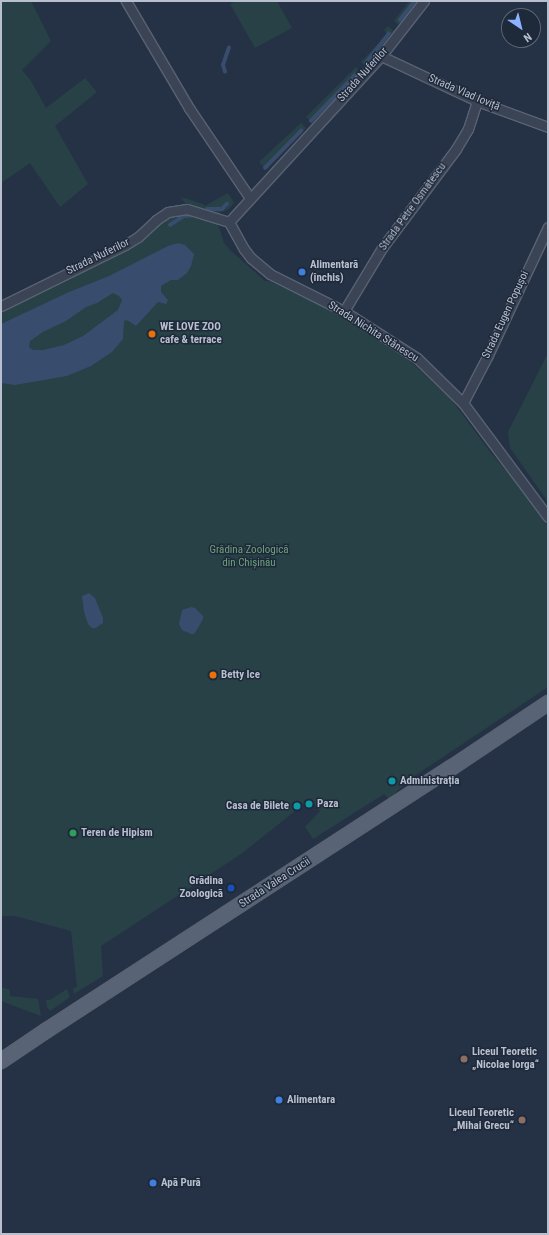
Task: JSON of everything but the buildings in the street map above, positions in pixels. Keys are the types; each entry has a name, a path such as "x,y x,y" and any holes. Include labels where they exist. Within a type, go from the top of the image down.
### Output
{"main road":[{"name":"Strada Valea Crucii","path":"1,1062 47,1030 451,768 548,703"}],"street":[{"path":"126,1 193,114 250,198"},
{"name":"Strada Nuferilor","path":"1,306 125,245 138,237 156,220 168,212 187,209 229,222 381,56 424,1"},
{"name":"Strada Vlad Ioviță","path":"381,56 477,101 548,127"},
{"name":"Strada Petre Osmătescu","path":"344,311 382,248 456,149 468,129 477,101"},
{"name":"Strada Nichita Stănescu","path":"229,222 244,249 251,258 270,274 344,311 417,358 463,403 548,516"},
{"name":"Strada Eugen Popușoi","path":"463,403 488,355 548,226"}],"green space":[{"path":"1,1 31,1 51,41 22,70 31,81 46,108 85,78 97,92 55,126 88,184 60,207 30,163 1,183"},
{"path":"237,1 277,1 292,28 255,48 230,4"},
{"path":"409,1 417,1 399,25 394,21"},
{"path":"388,26 394,31 366,67 361,62 387,34 384,30"},
{"path":"356,67 361,72 312,123 306,117"},
{"path":"301,123 306,128 266,170 259,162"},
{"path":"228,193 234,203 229,209 219,213 211,213 186,205 181,197 205,206"},
{"name":"Grădina Zoologică din Chișinău","path":"185,213 213,221 219,227 224,243 265,281 269,281 357,323 399,351 451,399 491,453 519,486 548,526 548,687 410,779 389,799 384,794 313,839 305,827 320,811 310,799 241,854 101,946 103,976 74,994 73,988 77,987 71,931 15,916 1,916 1,308 149,231 168,216"},
{"path":"548,353 548,502 510,448 508,432"},
{"path":"1,987 10,990 10,996 38,999 41,1016 1,1001"},
{"path":"67,989 70,997 50,1011 47,1007 46,1000 50,1000"}],"water":[{"path":"178,243 185,245 194,254 191,266 187,273 178,280 171,280 161,286 161,292 168,300 166,304 158,302 136,326 127,320 124,321 123,339 112,352 91,366 67,376 15,385 1,383 1,324 69,292 109,276 168,246","holes":["113,293 119,296 122,300 118,310 83,336 64,345 43,350 33,350 29,347 30,341 43,332 66,321 86,307 97,303"]},
{"path":"89,593 95,598 103,618 103,623 96,628 92,628 88,624 84,612 82,596"},
{"path":"191,607 195,608 203,616 203,619 194,634 182,630 179,624 182,610"}],"waterway":[{"path":"400,20 415,1"},
{"path":"366,63 389,34"},
{"path":"225,72 223,65 229,48"},
{"path":"311,121 355,75"},
{"path":"265,168 301,131"},
{"path":"207,209 222,209 227,204"},
{"path":"170,225 184,216 195,215"}],"place":[{"name":"Alimentară (închis)","path":"302,272"},
{"name":"WE LOVE ZOO cafe & terrace","path":"152,334"},
{"name":"Betty Ice","path":"213,675"},
{"name":"Administrația","path":"392,781"},
{"name":"Paza","path":"309,804"},
{"name":"Casa de Bilete","path":"297,806"},
{"name":"Teren de Hipism","path":"73,833"},
{"name":"Grădina Zoologică","path":"231,888"},
{"name":"Liceul Teoretic „Nicolae Iorga“","path":"464,1059"},
{"name":"Alimentara","path":"279,1100"},
{"name":"Liceul Teoretic „Mihai Grecu“","path":"522,1120"},
{"name":"Apă Pură","path":"153,1183"}]}
